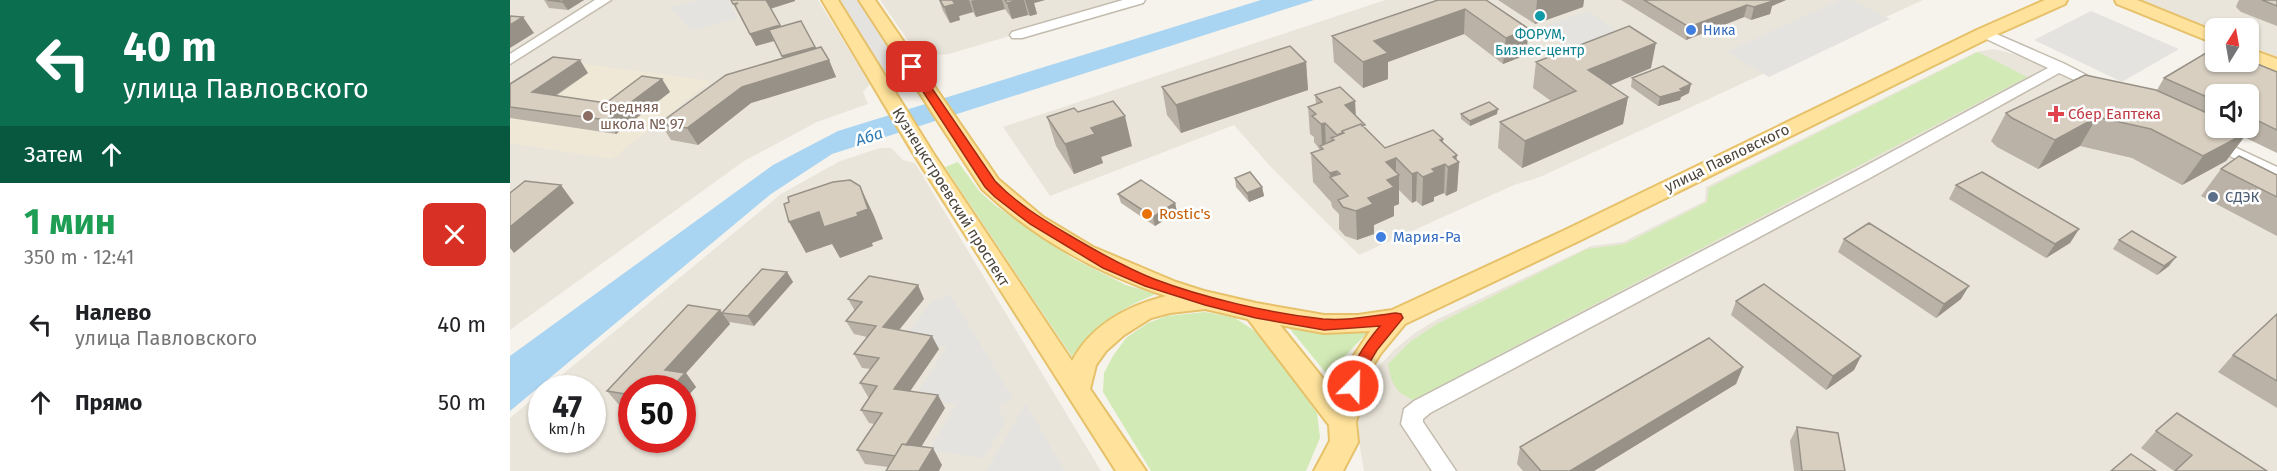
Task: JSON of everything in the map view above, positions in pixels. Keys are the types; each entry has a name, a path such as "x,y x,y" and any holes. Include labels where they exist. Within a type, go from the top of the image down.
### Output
{"main road":[{"name":"Кузнецкстроевский проспект","path":"830,0 923,153 1132,471"},
{"path":"867,0 990,184 1034,221 1108,264 1150,283 1205,300"},
{"name":"улица Павловского","path":"1205,300 1324,324 1358,324 1396,318 1574,235 1985,33 2060,0"},
{"path":"2123,0 2205,34"},
{"path":"2259,59 2277,66"},
{"path":"1077,390 1084,363 1097,345 1115,328 1143,311 1170,304 1205,300"},
{"path":"1256,312 1343,432 1348,471"},
{"name":"улица Павловского","path":"1343,432 1358,369 1372,346 1396,318"},
{"path":"1328,471 1343,432"}],"street":[{"path":"510,60 604,0"},
{"path":"1017,35 1138,0"},
{"path":"1985,33 2122,98"},
{"path":"1445,471 1412,424 1412,415 1422,407 1862,175 2060,67"},
{"path":"2194,133 2277,174"}],"shaded area":[{"path":"510,0 598,0 510,55"},
{"path":"608,0 818,0 870,84 863,92 868,104 817,122 744,161 510,330 510,62"},
{"path":"697,0 729,0 737,18 692,31 670,8"},
{"path":"838,0 860,0 903,65 883,72"},
{"path":"880,0 1130,0 949,54 937,55 922,54 914,49"},
{"path":"1385,0 1923,0 1540,177 1514,185 1359,255 1270,166 1234,125 1050,196 1003,127"},
{"path":"1840,0 1851,0 1890,19 1769,77 1726,52"},
{"path":"2140,0 2277,0 2277,57 2259,49 2259,18 2205,18 2205,27"},
{"path":"1588,11 1620,33 1571,51 1539,28"},
{"path":"2091,11 2179,49 2122,82 2034,40"},
{"path":"1994,49 2022,56 2277,181 2277,471 1364,471 1359,442 1358,411 1363,391 1374,372 1394,350 1415,333 1436,320 1591,246 1623,242 1705,201 1706,187 1976,52"},
{"name":"Средняя школа № 97","path":"555,60 711,81 612,159 510,143 510,89"},
{"path":"880,148 891,148 903,160 915,163 1101,471 510,471 510,418 528,403 528,453 606,453 606,375 562,375 781,194 840,161"},
{"path":"950,294 1013,398 998,406 1005,423 983,458 929,450 956,404 914,398 947,347 903,340 931,302"},
{"path":"1026,404 1065,471 986,471"}],"green space":[{"path":"1978,52 2027,77 1413,400 1395,386 1388,364 1410,342 1435,325 1587,249 1625,244 1707,202 1709,188"},
{"path":"958,162 980,192 996,206 1072,258 1126,285 1156,294 1108,319 1090,337 1075,361 945,167"},
{"path":"1205,312 1235,318 1261,335 1317,413 1320,438 1306,471 1151,471 1103,392 1104,373 1126,338 1148,323 1167,316"},
{"path":"1290,329 1368,332 1344,357 1330,378"}],"water":[{"name":"Аба","path":"1261,0 1314,0 832,154 771,194 553,375 528,375 528,396 510,411 510,356 773,165 838,131"}],"building":[{"path":"731,0 766,0 780,25 750,34 735,5 738,3 733,4"},
{"path":"940,0 955,0 953,1 955,4 944,7"},
{"path":"1438,0 1486,0 1529,29 1506,38 1465,9 1374,41 1388,53 1363,62 1332,36"},
{"path":"1644,0 1773,1 1754,7 1747,5 1689,27"},
{"path":"2262,0 2277,0 2277,6"},
{"path":"510,16 523,17 510,25"},
{"path":"801,21 815,47 782,56 769,30"},
{"path":"1629,26 1656,43 1588,70 1628,97 1525,141 1500,122 1576,91 1536,62"},
{"path":"1290,46 1306,62 1176,105 1162,87"},
{"path":"821,47 829,60 742,87 687,128 660,123 726,75"},
{"path":"2205,54 2205,72 2259,72 2259,65 2277,72 2277,130 2259,121 2259,84 2205,84 2205,96 2164,78"},
{"path":"553,57 580,60 532,92 606,103 642,76 662,79 607,120 510,107 510,84"},
{"path":"1663,66 1691,84 1680,89 1682,91 1660,97 1632,78"},
{"path":"2085,75 2156,90 2205,112 2205,138 2237,138 2203,156 2151,129 2097,117 2055,140 2006,113"},
{"path":"1340,87 1355,101 1345,105 1365,125 1361,124 1337,135 1325,123 1321,124 1312,116 1316,114 1308,107 1322,102 1315,95"},
{"path":"1113,101 1125,116 1091,128 1095,134 1065,144 1047,117 1074,108 1078,112"},
{"path":"1489,102 1498,109 1470,121 1461,114"},
{"path":"1361,124 1385,148 1433,130 1443,139 1440,140 1457,155 1453,157 1459,162 1448,167 1445,164 1432,169 1435,172 1423,177 1417,172 1412,174 1396,158 1386,162 1399,175 1387,180 1394,187 1368,198 1373,204 1356,211 1343,207 1338,200 1348,196 1330,177 1340,174 1337,171 1330,173 1311,153 1323,149 1320,146 1334,140 1331,138 1344,133 1342,131"},
{"path":"2239,156 2277,175 2277,197 2221,169"},
{"path":"1250,172 1262,187 1247,193 1235,178"},
{"path":"1982,172 2079,229 2055,244 1956,185"},
{"path":"850,180 860,186 868,209 857,213 858,216 824,227 819,212 789,222 784,204 789,202 788,197 833,182"},
{"path":"1141,180 1175,203 1153,217 1118,194"},
{"path":"525,181 561,185 510,227 510,193"},
{"path":"1869,223 1969,286 1944,304 1844,239"},
{"path":"2132,231 2176,257 2164,266 2119,240"},
{"path":"762,269 787,272 748,316 722,313"},
{"path":"869,276 918,285 883,327 932,336 894,389 938,395 906,445 902,444 895,456 857,450 882,413 861,410 877,386 860,383 879,358 854,354 876,326 846,321 862,302 848,299"},
{"path":"1764,284 1861,356 1833,376 1736,301"},
{"path":"688,305 720,310 665,370 685,373 683,375 622,375"},
{"path":"2277,314 2277,381 2233,355"},
{"path":"1709,338 1743,367 1570,471 1541,471 1520,447"},
{"path":"618,379 618,393 607,391"},
{"path":"2177,413 2267,471 2175,471 2192,455 2156,431"},
{"path":"1797,427 1838,433 1845,471 1802,471"},
{"path":"902,444 933,448 919,471 886,471"},
{"path":"2131,454 2156,471 2111,471"}],"place":[{"name":"ФОРУМ, Бизнес-центр","path":"1540,16"},
{"name":"Ника","path":"1691,30"},
{"name":"Сбер Еаптека","path":"2056,114"},
{"name":"Средняя школа № 97","path":"588,116"},
{"name":"СДЭК","path":"2213,197"},
{"name":"Rostic's","path":"1147,214"},
{"name":"Мария-Ра","path":"1381,237"}],"route":[{"path":"912,67 999,194 1034,221 1108,264 1150,283 1205,300 1256,312 1324,324 1358,324 1396,318 1372,346 1358,369 1353,386"}]}
